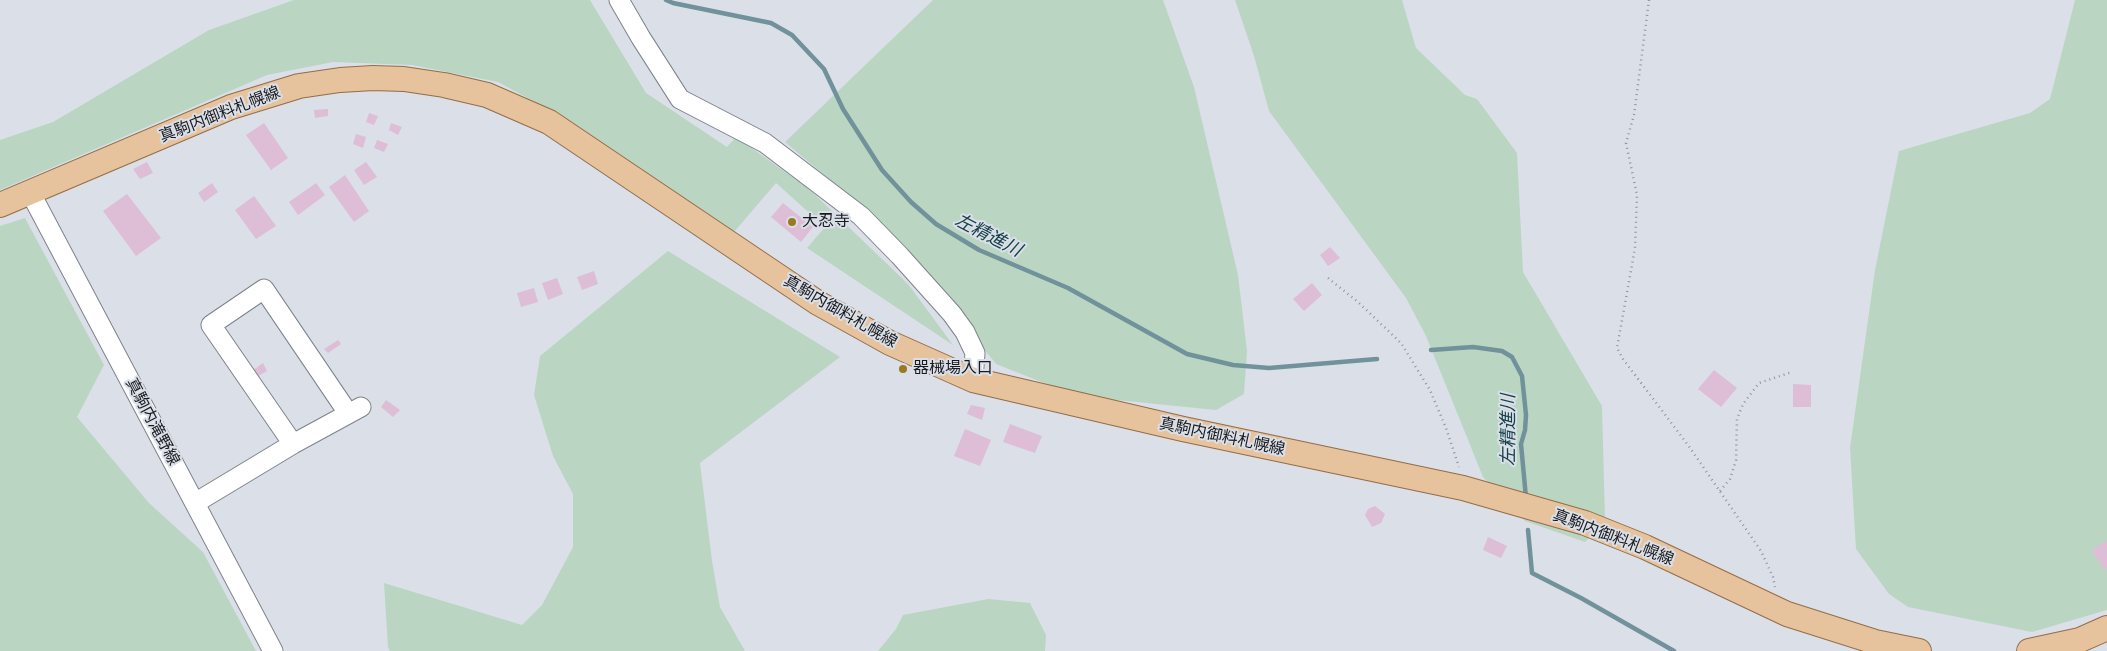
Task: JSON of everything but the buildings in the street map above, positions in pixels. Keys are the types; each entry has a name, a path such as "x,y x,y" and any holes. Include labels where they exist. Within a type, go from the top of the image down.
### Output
{"main road":[{"name":"真駒内御料札幌線","path":"0,205 231,107 299,86 340,80 373,78 404,79 444,85 487,95 548,122 818,302 890,343 973,380 1183,429 1463,488 1584,523 1645,547 1779,610 1875,642 1919,651"},
{"path":"2029,651 2080,640 2107,628"}],"street":[{"path":"619,0 680,99 765,142 861,216 900,256 952,314 965,332 975,353 973,380"},
{"name":"真駒内滝野線","path":"30,192 274,651"},
{"path":"195,503 354,410 264,289 211,325 293,444"}],"path":[{"path":"1649,0 1634,114 1626,143 1636,195 1635,248 1617,348 1623,359 1688,445 1761,551 1773,577 1779,610"},
{"path":"1328,278 1358,302 1400,343 1430,390 1446,428 1463,488"},
{"path":"1720,492 1730,479 1736,460 1737,419 1743,404 1759,383 1792,372"}],"green space":[{"path":"294,0 590,0 646,93 727,147 736,137 808,188 908,284 953,345 807,248 825,227 776,183 734,232 555,113 498,82 412,65 333,62 267,75 0,190 0,140 53,122 209,30"},
{"path":"933,0 1163,0 1194,87 1238,275 1247,351 1244,394 1216,410 1077,396 996,364 888,229 785,142"},
{"path":"1235,0 1402,0 1416,48 1465,95 1477,99 1517,153 1523,272 1602,406 1605,522 1585,542 1525,521 1483,477 1426,336 1406,298 1269,111 1254,56"},
{"path":"2075,0 2107,0 2107,610 2032,632 1908,607 1889,594 1856,549 1850,448 1875,270 1899,151 2030,113 2050,99"},
{"path":"25,218 104,365 77,417 149,503 203,552 256,651 0,651 0,226"},
{"path":"668,251 840,357 700,463 712,561 720,607 745,651 390,651 388,647 384,583 522,625 542,605 573,547 573,494 553,456 534,395 540,356"},
{"path":"988,599 1030,603 1046,635 1045,651 878,651 896,629 903,615"}],"waterway":[{"name":"左精進川","path":"666,0 771,23 792,35 824,69 843,109 882,170 911,202 936,224 979,250 1068,288 1187,354 1233,365 1269,368 1377,359"},
{"name":"左精進川","path":"1431,350 1473,347 1502,351 1512,357 1522,376 1526,415 1525,430 1521,444 1526,498"},
{"name":"左精進川","path":"1528,530 1532,573 1581,598 1674,651"}],"place":[{"name":"大忍寺","path":"792,222"},
{"name":"器械場入口","path":"903,369"}]}
